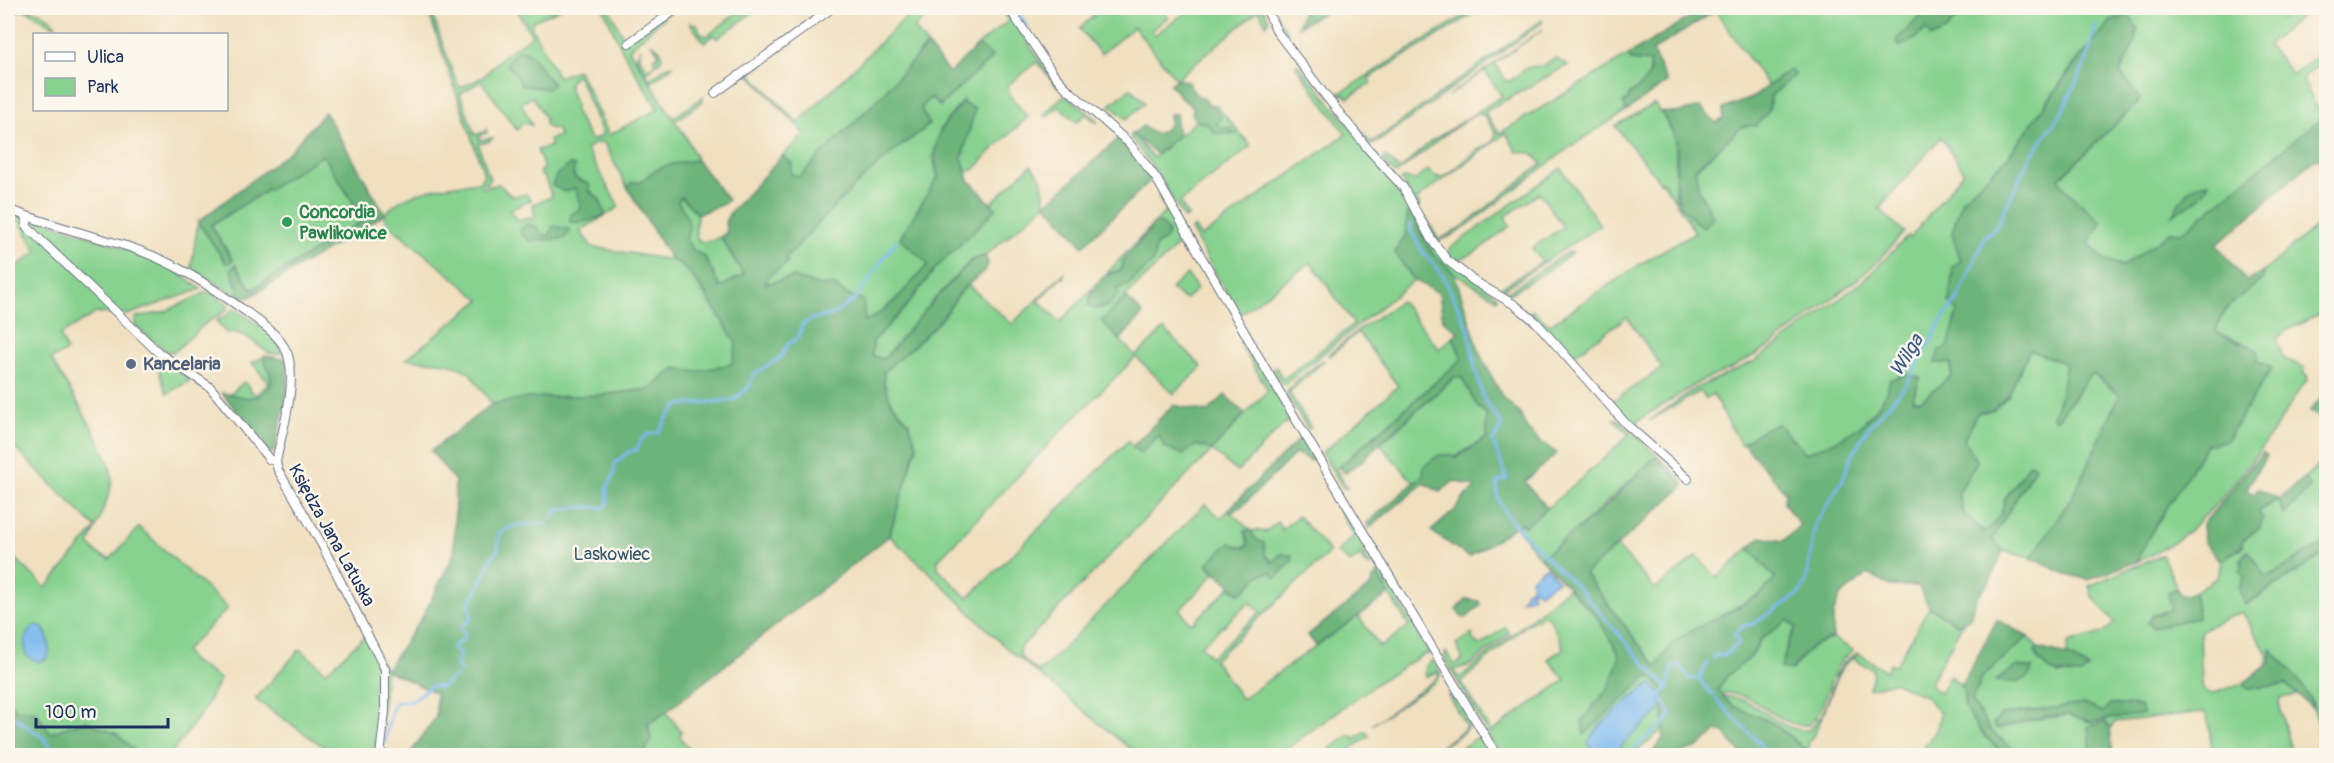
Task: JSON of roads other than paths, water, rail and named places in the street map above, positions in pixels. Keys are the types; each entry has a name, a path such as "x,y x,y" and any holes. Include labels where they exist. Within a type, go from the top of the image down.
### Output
{"street":[{"path":"629,43 678,8"},
{"path":"716,93 832,8"},
{"path":"1010,8 1052,72 1064,86 1129,143 1156,178 1267,371 1497,756"},
{"path":"1266,8 1277,32 1321,90 1369,150 1403,187 1441,253 1463,273 1515,305 1536,322 1626,424 1688,479"},
{"path":"8,209 27,217 130,247 186,271 227,297 280,340 289,356 292,378 276,462"},
{"name":"Księdza Jana Latuska","path":"27,217 27,227 62,262 159,353 210,387 269,459 276,462 278,470 321,543 385,669 386,711 380,756"}],"water":[{"path":"1546,567 1558,581 1540,592 1533,590 1531,592 1533,596 1521,600 1527,590 1531,589 1531,578"},
{"path":"36,625 43,628 49,643 48,656 45,660 40,661 26,655 25,650 27,635"},
{"path":"1652,684 1660,694 1661,710 1628,738 1615,755 1595,754 1590,748 1589,741 1598,728 1614,712"}],"waterway":[{"path":"1016,8 1027,27"},
{"name":"Wilga","path":"1713,658 1716,655 1724,656 1739,643 1734,634 1743,626 1753,624 1798,595 1806,583 1815,524 1842,481 1851,457 1867,429 1905,386 1944,317 1958,299 1985,236 1996,227 2029,159 2063,110 2086,62 2096,25"},
{"path":"1038,43 1047,56"},
{"path":"1411,224 1410,229 1422,251 1442,274 1469,330 1475,368 1484,400 1502,424 1493,442 1507,479 1498,482 1497,486 1498,497 1505,512 1582,592 1668,688"},
{"path":"552,518 555,511 579,507 603,508 608,504 607,488 614,474 615,463 630,451 637,450 644,437 659,432 669,415 679,405 734,400 748,388 753,375 780,358 788,344 798,338 802,325 812,319 832,315 854,300 896,241"},
{"path":"463,624 471,619 469,603 481,584 480,581 484,577 491,558 498,550 501,532 516,525 548,523"},
{"path":"460,671 456,663 460,654 452,647 463,640 465,634 461,628"},
{"name":"Wilga","path":"1699,679 1707,663"},
{"name":"Wilga","path":"1629,756 1671,716 1660,694 1668,688 1671,668 1679,664 1690,679 1699,679"},
{"path":"385,742 391,711 396,702 412,701 431,686 443,687 457,676"},
{"path":"1699,679 1713,695"},
{"path":"1716,699 1772,756"},
{"path":"8,713 45,739 52,751 65,756"},
{"path":"79,756 89,753 104,756"}],"place":[{"name":"Concordia Pawlikowice","path":"287,222"},
{"name":"Kancelaria","path":"131,364"}],"park label":[{"name":"Laskowiec","path":"612,554"}]}
